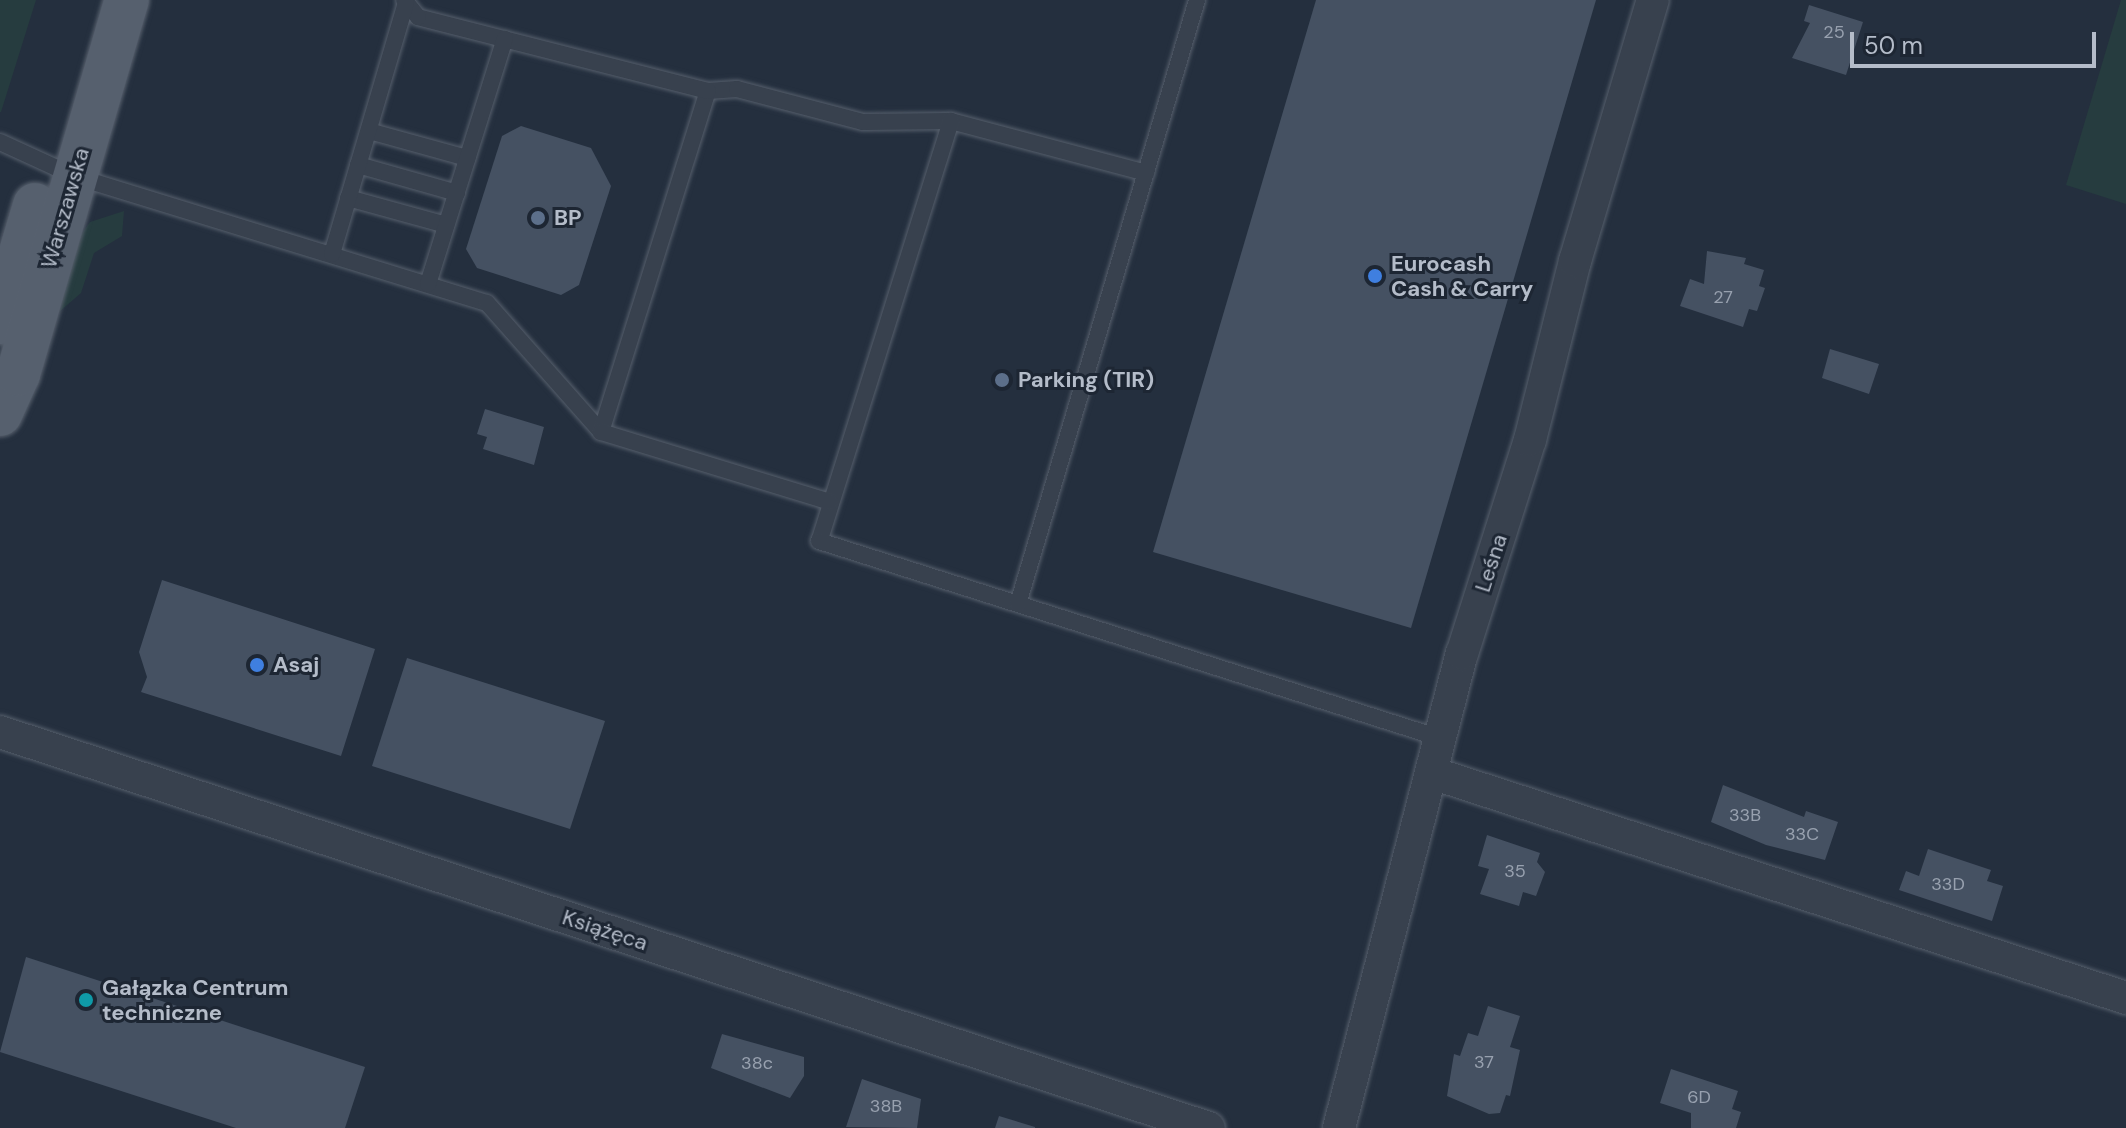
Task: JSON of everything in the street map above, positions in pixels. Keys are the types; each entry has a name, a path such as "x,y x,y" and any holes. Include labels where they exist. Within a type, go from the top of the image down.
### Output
{"main road":[{"name":"Warszawska","path":"0,414 18,374 96,0"},
{"name":"Warszawska","path":"0,322 127,0"}],"street":[{"name":"Leśna","path":"1339,1128 1440,738 1534,427 1575,261 1653,0"},
{"name":"Książęca","path":"0,732 1209,1128"},
{"path":"1432,773 2126,998"}],"lane":[{"path":"1018,604 1197,0"},
{"path":"332,254 405,2"},
{"path":"405,2 418,17 708,91 737,89 863,122 951,121 1146,173"},
{"path":"428,284 505,39"},
{"path":"601,432 708,91"},
{"path":"951,121 819,541 1440,738"},
{"path":"369,131 467,158"},
{"path":"0,142 60,170 487,303 601,432 830,502"},
{"path":"358,165 457,193"},
{"path":"348,198 446,225"}],"green space":[{"path":"0,0 36,0 1,112 0,112"},
{"path":"2121,0 2126,0 2126,204 2066,185"},
{"path":"124,211 122,236 94,253 81,293 59,312 78,239 90,222"}],"building":[{"name":"Eurocash Cash & Carry","path":"1316,0 1596,0 1411,628 1153,552"},
{"path":"1809,5 1863,22 1846,75 1792,58 1810,23 1804,21"},
{"name":"BP","path":"521,126 591,148 611,186 579,285 561,295 477,268 466,249 502,136"},
{"path":"1707,251 1746,258 1744,264 1764,270 1759,286 1765,288 1757,311 1749,309 1743,327 1680,306 1690,279 1704,284"},
{"path":"1830,349 1879,364 1869,394 1822,378"},
{"path":"485,409 544,427 534,465 483,449 487,437 477,434"},
{"name":"Asaj","path":"162,580 375,649 341,756 141,692 147,677 139,652"},
{"path":"407,658 605,721 570,829 372,766"},
{"path":"1723,785 1804,817 1806,811 1838,822 1825,860 1766,845 1711,822"},
{"path":"1487,835 1540,853 1537,862 1545,872 1536,896 1523,892 1519,906 1480,894 1489,869 1478,866"},
{"path":"1928,849 1991,870 1987,881 2003,886 1992,921 1899,890 1906,871 1919,876"},
{"name":"Gałązka Centrum techniczne","path":"26,957 365,1067 345,1128 236,1128 0,1052"},
{"path":"1488,1006 1520,1016 1510,1047 1520,1050 1510,1096 1506,1095 1500,1113 1489,1114 1447,1096 1454,1054 1460,1056 1468,1033 1478,1036"},
{"path":"722,1034 804,1057 804,1076 790,1098 711,1068"},
{"path":"1671,1069 1738,1091 1732,1109 1741,1112 1736,1128 1691,1128 1691,1113 1660,1103"},
{"path":"862,1079 921,1099 917,1128 846,1127"},
{"path":"999,1116 1035,1127 1035,1128 995,1128"}],"place":[{"name":"BP","path":"538,218"},
{"name":"Eurocash Cash & Carry","path":"1375,276"},
{"name":"Parking (TIR)","path":"1002,380"},
{"name":"Asaj","path":"257,665"},
{"name":"Gałązka Centrum techniczne","path":"86,1000"}]}
